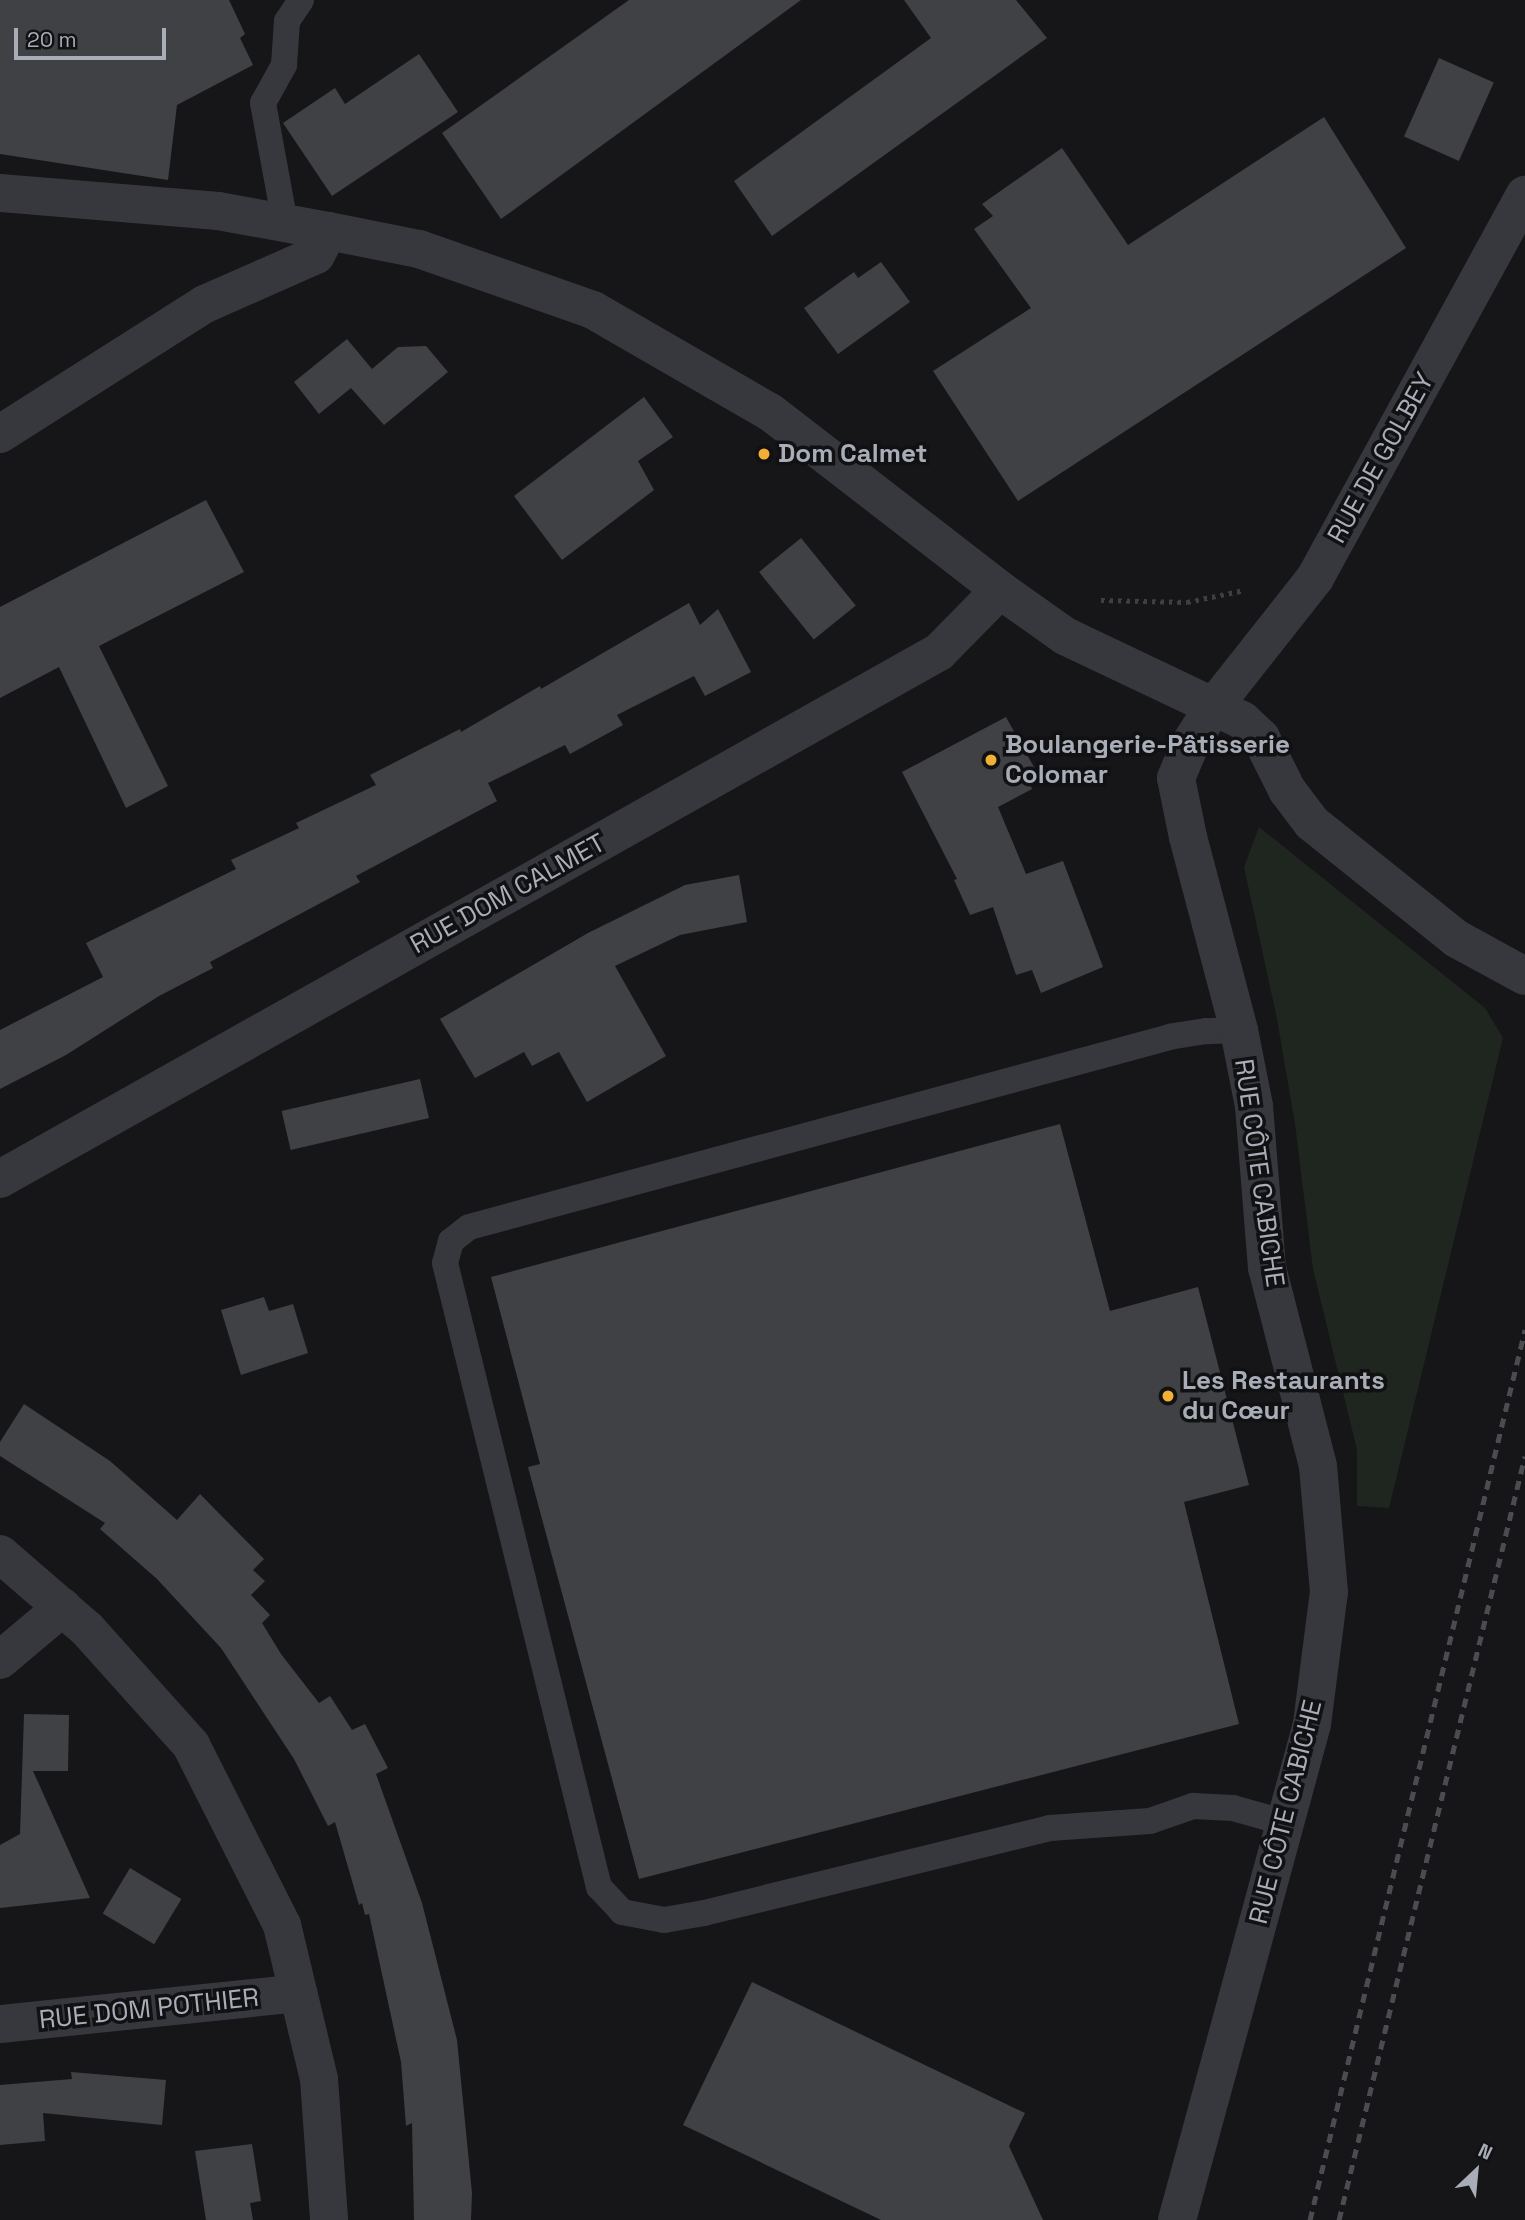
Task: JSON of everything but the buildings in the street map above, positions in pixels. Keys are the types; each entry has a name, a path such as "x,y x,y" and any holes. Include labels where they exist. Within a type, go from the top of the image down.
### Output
{"street":[{"path":"0,193 218,211 328,231 419,249 593,310 770,412 1000,590 1065,636 1242,720 1261,737 1287,790 1312,823 1457,939 1525,976"},
{"name":"RUE DE GOLBEY","path":"1214,706 1315,578 1525,195"},
{"path":"0,435 205,304 316,255 328,231"},
{"name":"RUE DOM CALMET","path":"0,1179 939,652 1000,590"},
{"name":"RUE CÔTE CABICHE","path":"1177,2220 1312,1724 1329,1592 1318,1466 1267,1268 1254,1106 1176,778 1191,742 1214,706"},
{"name":"RUE DOM POTHIER","path":"0,1554 87,1629 191,1745 282,1925 319,2079 330,2220"},
{"path":"0,1660 63,1607"},
{"name":"RUE DOM POTHIER","path":"0,2024 298,1993"}],"lane":[{"path":"285,223 263,103 284,65 287,21 301,0"},
{"path":"1238,1030 1206,1031 1170,1037 469,1227 451,1241 445,1263 599,1887 622,1912 664,1920 704,1913 1050,1828 1150,1821 1193,1806 1233,1808 1286,1823"}],"path":[{"path":"1065,636 1095,599 1187,602 1246,590"}],"shaded area":[{"path":"1259,827 1485,1008 1503,1038 1389,1508 1357,1506 1357,1450 1313,1269 1295,1124 1277,1019 1244,867"}],"railway":[{"path":"1310,2220 1525,1330"},
{"path":"1339,2220 1525,1456"}],"place":[{"name":"Dom Calmet","path":"764,454"},
{"name":"Boulangerie-Pâtisserie Colomar","path":"991,760"},
{"name":"Les Restaurants du Cœur","path":"1168,1396"}]}
